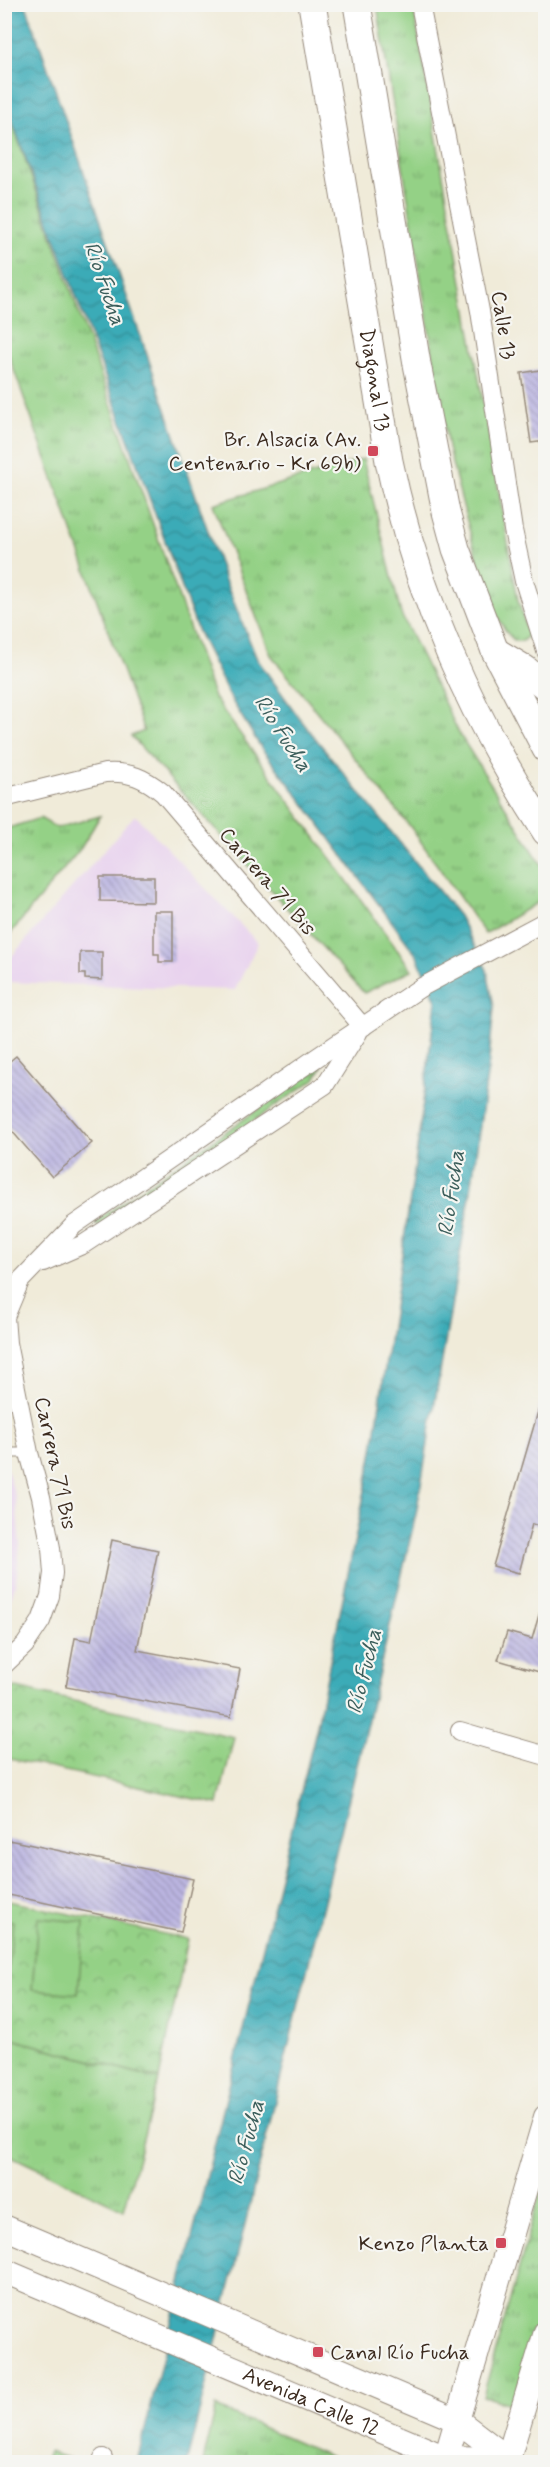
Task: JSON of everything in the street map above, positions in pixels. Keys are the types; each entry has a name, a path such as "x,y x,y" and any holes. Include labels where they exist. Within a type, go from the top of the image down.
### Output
{"main road":[{"name":"Diagonal 13","path":"312,4 398,506 422,585 458,674 517,788 546,832"},
{"name":"Diagonal 13","path":"357,4 417,364 437,470 456,549 495,651 546,749"},
{"path":"495,651 544,681"},
{"path":"446,2460 546,2117"},
{"name":"Avenida Calle 12","path":"4,2227 457,2420 508,2461"},
{"name":"Avenida Calle 12","path":"4,2271 446,2460 508,2461"},
{"path":"508,2461 546,2332"}],"street":[{"name":"Calle 13","path":"420,4 480,311 513,530 524,581 546,651"},
{"name":"Carrera 71 Bis","path":"32,792 105,773 119,772 143,778 163,793 363,1027"},
{"path":"4,798 32,792"},
{"path":"4,806 32,792"},
{"name":"Carrera 71 Bis","path":"4,1665 25,1645 41,1621 50,1596 53,1573 51,1548 41,1497 29,1453 7,1343 5,1317 20,1281 74,1225 363,1027 420,988 546,921"},
{"name":"Carrera 71 Bis","path":"35,1265 84,1244 325,1085 363,1027"},
{"path":"460,1731 546,1756"}],"lane":[{"path":"4,1453 29,1453"}],"shaded area":[{"path":"135,815 258,943 235,990 5,982 5,964"},
{"path":"4,1459 16,1499 20,1544 16,1582 5,1616"}],"green space":[{"path":"377,5 413,5 518,600 528,635 523,641 515,641 508,634 494,612 473,544 448,448"},
{"path":"4,99 214,698 412,970 364,993 131,736 144,731 5,345"},
{"path":"363,459 401,614 460,735 545,870 545,898 485,934 412,829 271,655 213,504"},
{"path":"100,816 81,848 5,940 5,829 40,818 57,828"},
{"path":"323,1065 315,1079 98,1227 94,1222"},
{"path":"12,1687 234,1737 218,1804 5,1758 5,1696"},
{"path":"4,1900 188,1939 159,2079 5,2037"},
{"path":"38,1918 84,1922 78,1994 32,1990"},
{"path":"4,1921 13,1922 5,2008"},
{"path":"5,2037 159,2079 124,2210 5,2153"},
{"path":"545,2175 545,2297 514,2405 483,2396"},
{"path":"216,2407 340,2461 340,2462 203,2462"},
{"path":"49,2452 79,2462 45,2462"}],"water":[{"name":"Río Fucha","path":"5,5 26,5 226,583 257,659 300,719 459,916 487,970 494,1007 471,1190 416,1514 187,2462 137,2462 316,1730 372,1456 414,1172 436,1001 417,956 262,749 232,701 198,632 5,101"}],"building":[{"path":"546,369 546,441 531,443 521,373"},
{"path":"100,877 154,877 154,902 100,901"},
{"path":"154,911 173,911 173,962 159,962 159,954 154,954"},
{"path":"80,952 102,952 102,980 85,979 85,974 80,974"},
{"path":"16,1056 92,1143 52,1177 4,1122 4,1066"},
{"path":"542,1398 546,1398 546,1504 539,1526 532,1524 519,1573 493,1566"},
{"path":"112,1540 158,1550 137,1650 240,1669 231,1717 66,1687 75,1638 91,1641"},
{"path":"541,1608 546,1608 546,1674 498,1660 507,1632 532,1639"},
{"path":"4,1839 193,1879 181,1932 4,1894"}],"place":[{"name":"Br. Alsacia (Av. Centenario - Kr 69b)","path":"373,451"},
{"name":"Kenzo Planta","path":"501,2243"},
{"name":"Canal Río Fucha","path":"318,2352"}]}
